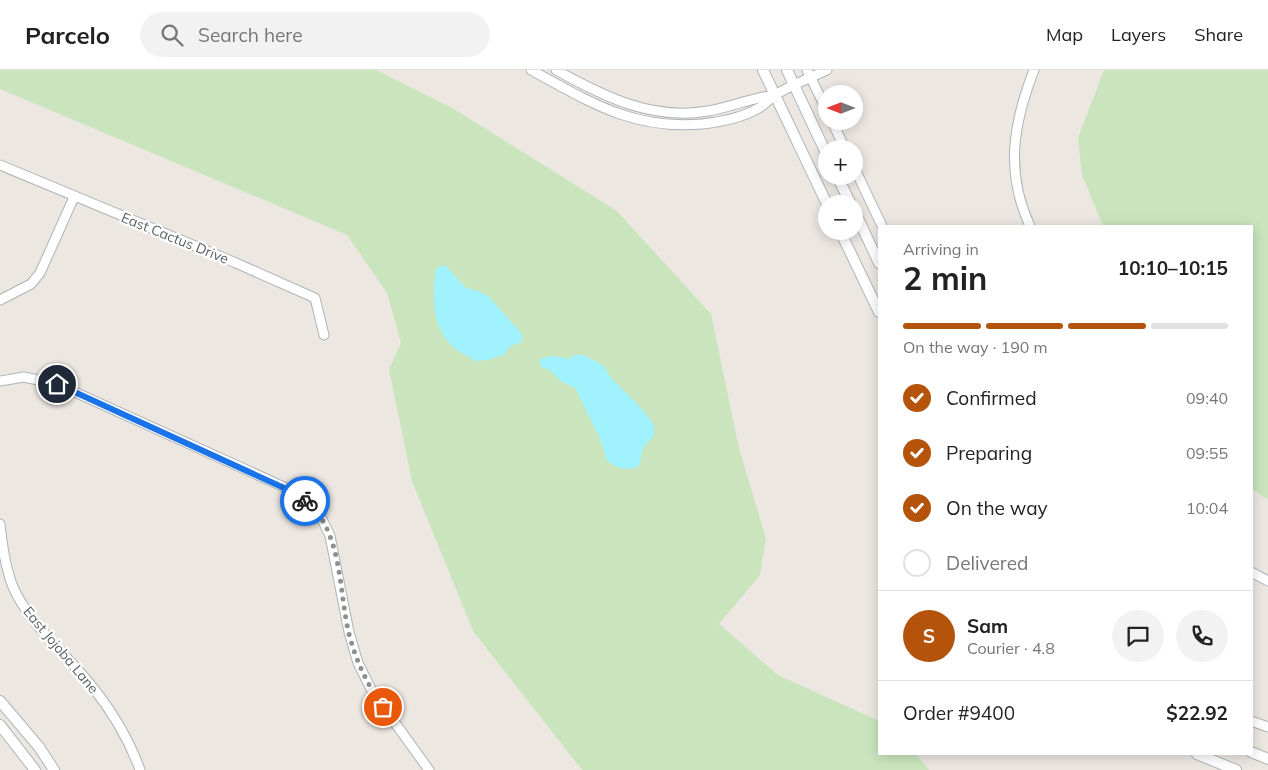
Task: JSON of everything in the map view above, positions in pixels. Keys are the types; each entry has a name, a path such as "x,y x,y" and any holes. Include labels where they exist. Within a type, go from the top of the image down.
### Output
{"street":[{"path":"531,70 612,112 646,123 683,125 725,120 758,109 775,95 794,86 809,74 827,70"},
{"path":"556,70 604,96 645,109 692,113 721,108 756,97 775,95"},
{"path":"763,70 823,195"},
{"path":"787,70 820,140"},
{"path":"1030,225 1017,186 1014,161 1017,117 1034,70"},
{"path":"809,74 818,93"},
{"path":"612,112 616,100"},
{"name":"East Cactus Drive","path":"0,165 236,263 315,298 324,335"},
{"path":"863,185 882,225"},
{"path":"0,300 30,284 40,273 74,197"},
{"path":"863,229 878,261"},
{"path":"844,240 878,310"},
{"path":"0,381 24,378 57,384 284,488 304,499 320,517 330,536 349,632 358,663 372,691 429,770"},
{"name":"East Jojoba Lane","path":"0,524 4,558 13,586 22,603 91,685 114,717 140,770"},
{"path":"1253,573 1268,581"},
{"path":"0,701 39,747 54,770"},
{"path":"1253,721 1268,727"},
{"path":"0,725 35,770"},
{"path":"1253,753 1268,759"},
{"path":"1199,755 1236,770"}],"green space":[{"path":"0,70 376,70 454,109 617,211 711,314 739,448 766,539 760,575 719,624 778,675 878,721 878,755 917,755 929,770 582,770 473,631 412,481 389,369 401,343 387,293 347,235 0,89"},
{"path":"1104,70 1268,70 1268,500 1253,489 1253,225 1103,225 1082,175 1078,138"}],"water":[{"path":"445,265 466,288 476,290 488,296 522,334 522,342 510,346 504,355 480,361 472,359 453,347 445,338 440,328 434,305 436,268"},
{"path":"574,355 584,355 604,366 610,377 641,408 654,425 654,435 643,448 639,466 631,469 623,468 607,461 600,439 576,389 561,381 548,369 542,368 539,359 553,356 570,359"}],"way so far":[{"path":"305,501 320,517 330,536 349,632 358,663 372,691 383,707"}],"route":[{"path":"57,384 284,488 305,501"}]}
